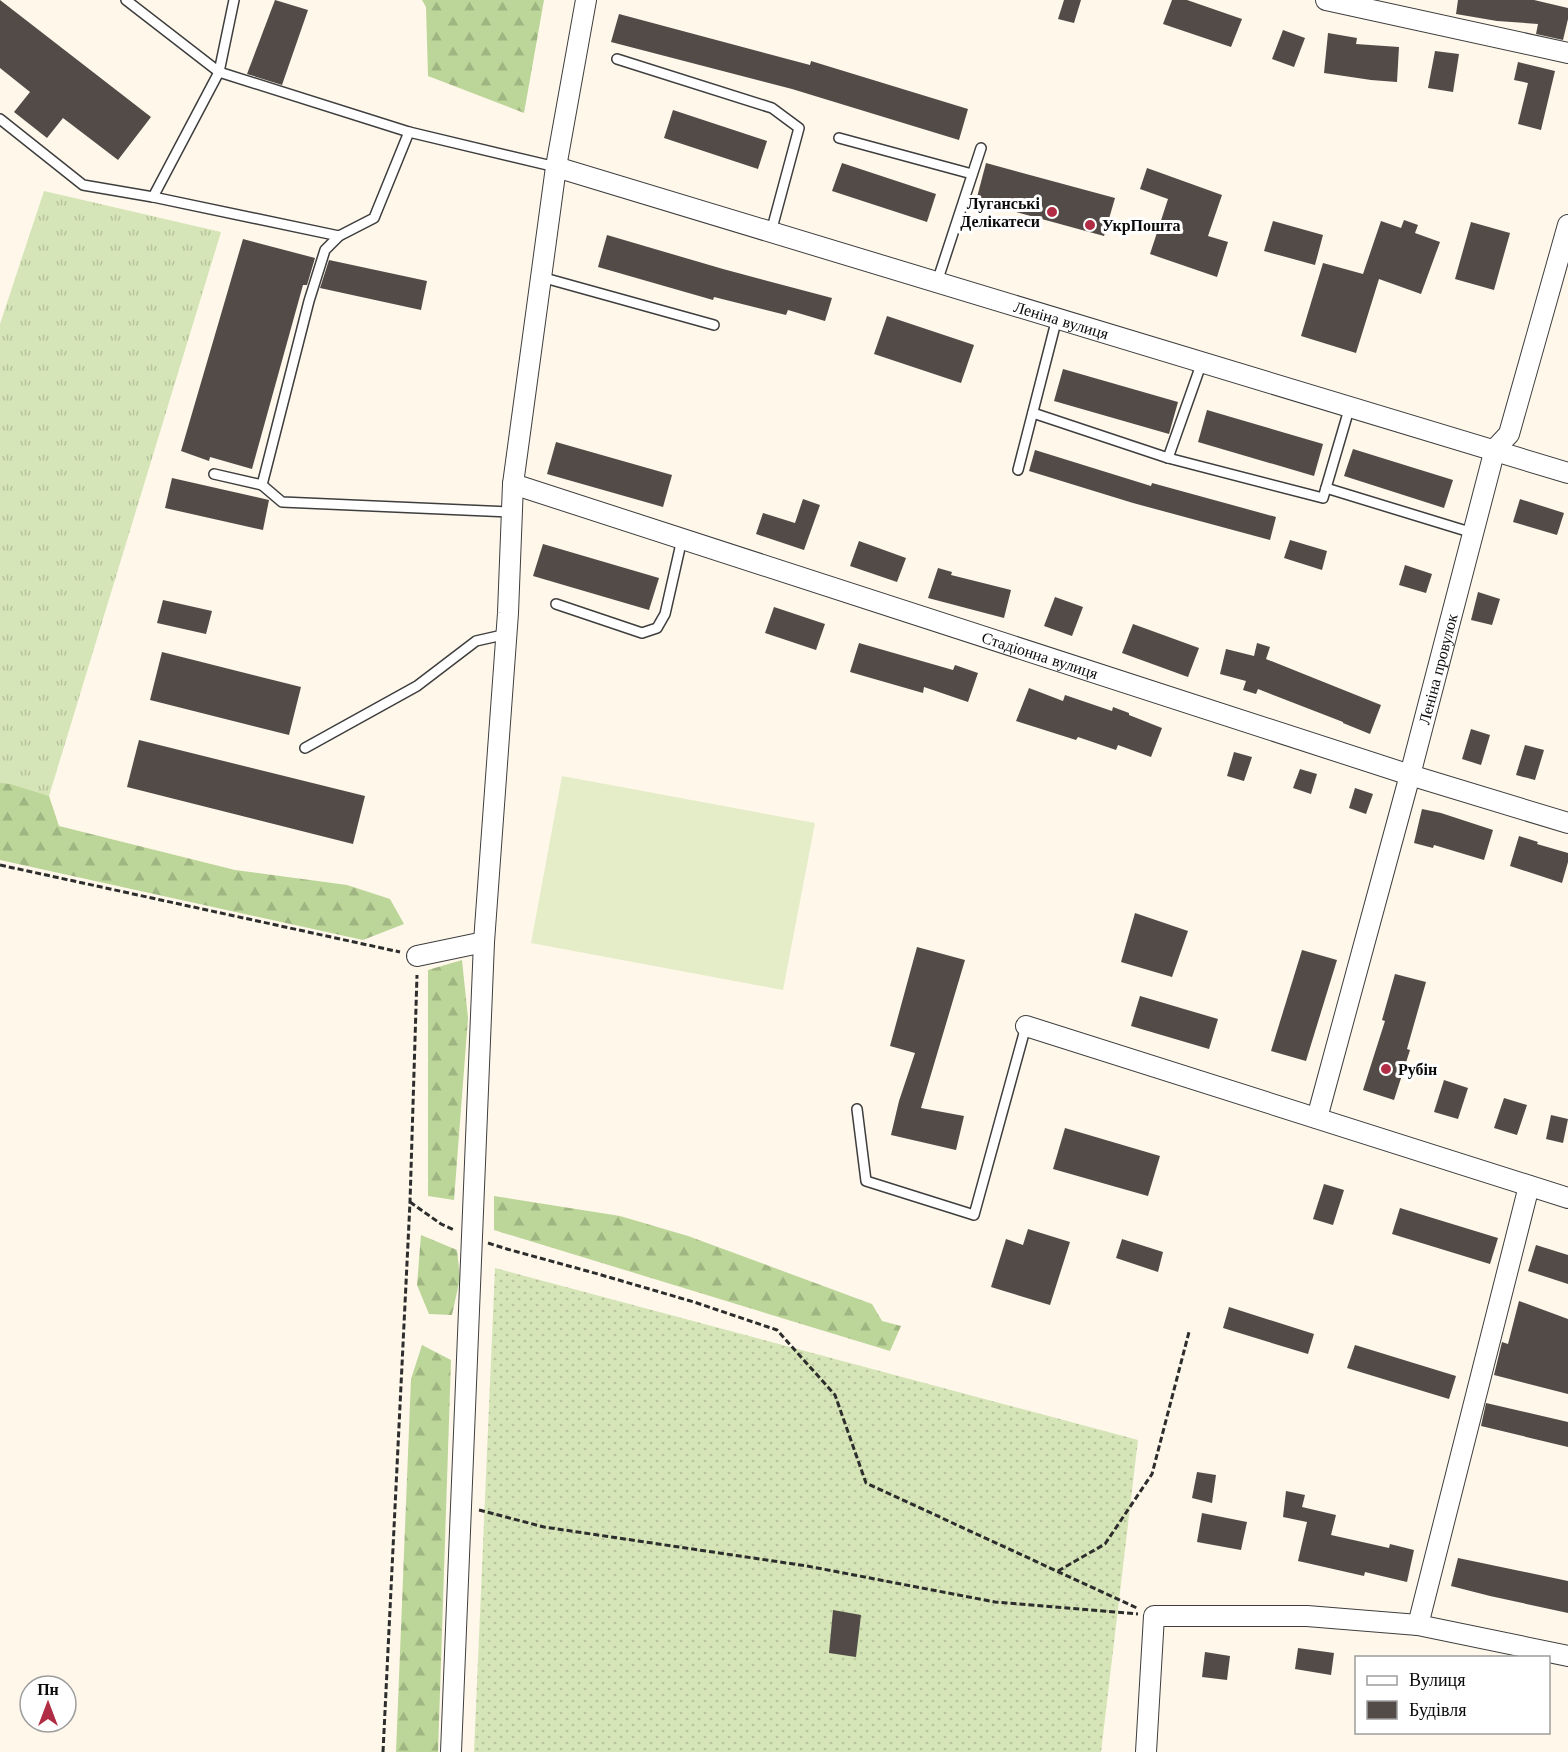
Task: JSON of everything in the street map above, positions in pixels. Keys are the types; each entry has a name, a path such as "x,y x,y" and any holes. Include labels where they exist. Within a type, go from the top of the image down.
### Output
{"street":[{"path":"451,1752 484,942 507,634 513,484 556,167 586,0"},
{"path":"1326,0 1568,53"},
{"name":"Леніна вулиця","path":"556,167 1568,473"},
{"name":"Леніна провулок","path":"1317,1118 1495,450 1509,434 1568,225"},
{"name":"Стадіонна вулиця","path":"513,484 1410,775 1568,823"},
{"path":"417,956 484,942"},
{"path":"1026,1026 1568,1198"},
{"path":"1418,1625 1529,1186"},
{"path":"1146,1752 1154,1616 1307,1616 1418,1625 1568,1656"}],"lane":[{"path":"126,0 219,72 409,132 556,167"},
{"path":"153,197 219,72 234,0"},
{"path":"617,59 772,108 799,129 771,232"},
{"path":"0,119 82,185 153,197 339,236"},
{"path":"262,485 309,301 325,250 339,236 374,218 409,132"},
{"path":"839,138 972,174"},
{"path":"938,282 981,148"},
{"path":"541,277 714,326"},
{"path":"1018,470 1058,318"},
{"path":"1168,458 1202,362"},
{"path":"1033,413 1168,458 1323,498 1350,406"},
{"path":"214,474 262,485 282,502 511,512"},
{"path":"1326,488 1473,533"},
{"path":"556,604 642,633 657,628 665,614 682,539"},
{"path":"305,748 417,686 476,641 507,634"},
{"path":"857,1109 866,1181 974,1215 1026,1026"}],"path":[{"path":"0,865 417,956 410,1202 383,1752"},
{"path":"410,1202 441,1224 472,1237 694,1302 777,1329 835,1395 866,1483 1154,1616"},
{"path":"1058,1571 1105,1544 1152,1474 1189,1332"},
{"path":"461,1505 544,1527 807,1566 995,1602 1154,1616"}],"green space":[{"path":"422,0 544,0 524,113 428,76 426,7"},
{"path":"44,191 221,232 49,796 0,786 0,324"},
{"path":"562,776 815,823 783,990 531,943"},
{"path":"0,783 49,796 59,826 235,870 347,885 390,899 404,924 363,940 0,860"},
{"path":"462,960 468,1018 454,1200 428,1196 428,970"},
{"path":"494,1196 620,1216 688,1236 872,1304 882,1321 901,1326 890,1351 494,1230"},
{"path":"421,1235 457,1250 460,1278 452,1315 429,1314 417,1285"},
{"path":"495,1268 1138,1440 1101,1752 474,1752"},
{"path":"422,1345 451,1360 438,1752 396,1752 411,1379"}],"building":[{"path":"0,0 151,117 118,160 63,118 47,138 14,112 30,92 0,68"},
{"path":"275,0 308,10 282,85 247,74"},
{"path":"1064,0 1081,0 1074,23 1058,19"},
{"path":"1172,0 1187,0 1242,19 1231,47 1163,24"},
{"path":"1458,0 1534,0 1568,8 1563,40 1536,34 1538,24 1497,21 1456,14"},
{"path":"619,14 810,65 811,61 968,109 959,140 792,89 611,42"},
{"path":"1283,30 1305,38 1294,67 1272,59"},
{"path":"1328,33 1357,38 1356,44 1399,47 1397,82 1324,73"},
{"path":"1435,51 1459,54 1453,92 1428,88"},
{"path":"1518,62 1555,71 1541,130 1518,124 1528,83 1514,80"},
{"path":"673,110 767,141 758,169 664,138"},
{"path":"842,163 936,194 927,222 832,191"},
{"path":"986,163 1115,198 1104,236 976,201"},
{"path":"1147,168 1222,195 1208,236 1228,242 1217,277 1150,254 1168,199 1140,189"},
{"path":"1404,220 1418,225 1415,233 1440,242 1421,294 1379,279 1356,353 1301,336 1323,263 1363,274 1381,221 1401,228"},
{"path":"1273,221 1323,235 1315,265 1264,251"},
{"path":"1471,222 1510,233 1494,290 1455,279"},
{"path":"607,235 832,298 825,321 788,310 786,315 714,297 713,300 598,267"},
{"path":"243,239 315,258 307,285 303,285 252,469 210,457 209,461 181,451"},
{"path":"329,260 427,281 421,310 320,288"},
{"path":"887,316 974,345 961,383 874,354"},
{"path":"1063,369 1178,402 1169,434 1054,401"},
{"path":"1207,410 1323,444 1314,476 1198,442"},
{"path":"556,442 672,475 663,507 547,474"},
{"path":"1353,449 1453,480 1444,508 1344,476"},
{"path":"1035,450 1151,486 1152,483 1276,517 1270,540 1133,503 1029,471"},
{"path":"172,478 269,500 263,530 165,508"},
{"path":"803,499 820,505 804,550 756,534 763,513 795,523"},
{"path":"1520,499 1564,513 1557,535 1513,522"},
{"path":"1290,540 1327,551 1322,570 1284,558"},
{"path":"859,541 906,558 897,582 850,566"},
{"path":"543,544 659,578 649,610 533,576"},
{"path":"1405,565 1432,574 1426,593 1399,585"},
{"path":"938,568 952,572 951,575 1011,590 1004,618 928,598"},
{"path":"1478,592 1500,599 1492,625 1471,620"},
{"path":"1055,597 1083,607 1072,636 1044,626"},
{"path":"163,600 212,611 206,634 157,623"},
{"path":"774,607 825,624 816,650 765,633"},
{"path":"1133,624 1199,648 1188,677 1122,653"},
{"path":"859,643 953,670 955,665 978,673 968,702 924,687 923,693 850,672"},
{"path":"1257,643 1270,647 1266,659 1381,705 1370,734 1258,689 1256,694 1243,690 1246,681 1220,674 1226,649 1254,656"},
{"path":"162,652 301,687 289,735 150,700"},
{"path":"1029,688 1063,701 1065,695 1112,711 1113,707 1162,728 1151,757 1118,745 1116,750 1078,737 1076,740 1016,721"},
{"path":"1471,729 1490,735 1481,765 1462,759"},
{"path":"139,740 365,796 353,844 127,787"},
{"path":"1525,745 1544,750 1535,780 1516,775"},
{"path":"1234,752 1252,757 1244,781 1227,776"},
{"path":"1300,769 1317,774 1311,794 1293,788"},
{"path":"1355,788 1373,794 1366,814 1349,808"},
{"path":"1422,809 1493,830 1484,860 1434,845 1433,848 1414,843"},
{"path":"1519,836 1568,853 1562,883 1510,866"},
{"path":"1135,913 1188,931 1172,977 1121,962"},
{"path":"917,947 965,960 921,1108 964,1116 956,1150 891,1135 899,1101 915,1053 890,1046"},
{"path":"1302,950 1337,960 1306,1061 1271,1051"},
{"path":"1395,974 1426,982 1407,1049 1410,1050 1394,1100 1363,1090 1385,1021 1382,1020"},
{"path":"1140,996 1218,1019 1209,1049 1131,1026"},
{"path":"1444,1080 1468,1088 1458,1119 1434,1112"},
{"path":"1504,1098 1527,1105 1517,1135 1494,1128"},
{"path":"1551,1115 1568,1119 1563,1143 1546,1139"},
{"path":"1065,1128 1160,1156 1148,1196 1053,1169"},
{"path":"1324,1184 1344,1190 1333,1225 1313,1219"},
{"path":"1400,1208 1498,1238 1490,1264 1392,1234"},
{"path":"1028,1229 1070,1242 1050,1305 991,1287 1006,1239 1023,1245"},
{"path":"1122,1239 1163,1252 1158,1272 1116,1258"},
{"path":"1536,1245 1568,1255 1568,1284 1528,1271"},
{"path":"1519,1301 1568,1319 1568,1394 1494,1375 1502,1342 1508,1344"},
{"path":"1229,1307 1314,1334 1308,1354 1223,1328"},
{"path":"1355,1345 1456,1376 1449,1399 1347,1368"},
{"path":"1486,1403 1568,1422 1568,1447 1481,1426"},
{"path":"1197,1472 1216,1475 1212,1503 1192,1498"},
{"path":"1286,1491 1305,1495 1302,1507 1336,1515 1331,1535 1389,1548 1390,1544 1414,1550 1407,1582 1365,1572 1364,1576 1298,1561 1307,1522 1283,1517"},
{"path":"1202,1513 1247,1522 1241,1550 1197,1542"},
{"path":"1458,1558 1568,1581 1568,1613 1451,1586"},
{"path":"833,1610 861,1615 856,1657 829,1653"},
{"path":"1298,1648 1334,1653 1331,1675 1295,1669"},
{"path":"1205,1652 1230,1656 1227,1680 1202,1677"}],"place":[{"name":"Луганські Делікатеси","path":"1052,212"},
{"name":"УкрПошта","path":"1090,225"},
{"name":"Рубін","path":"1386,1069"}]}
